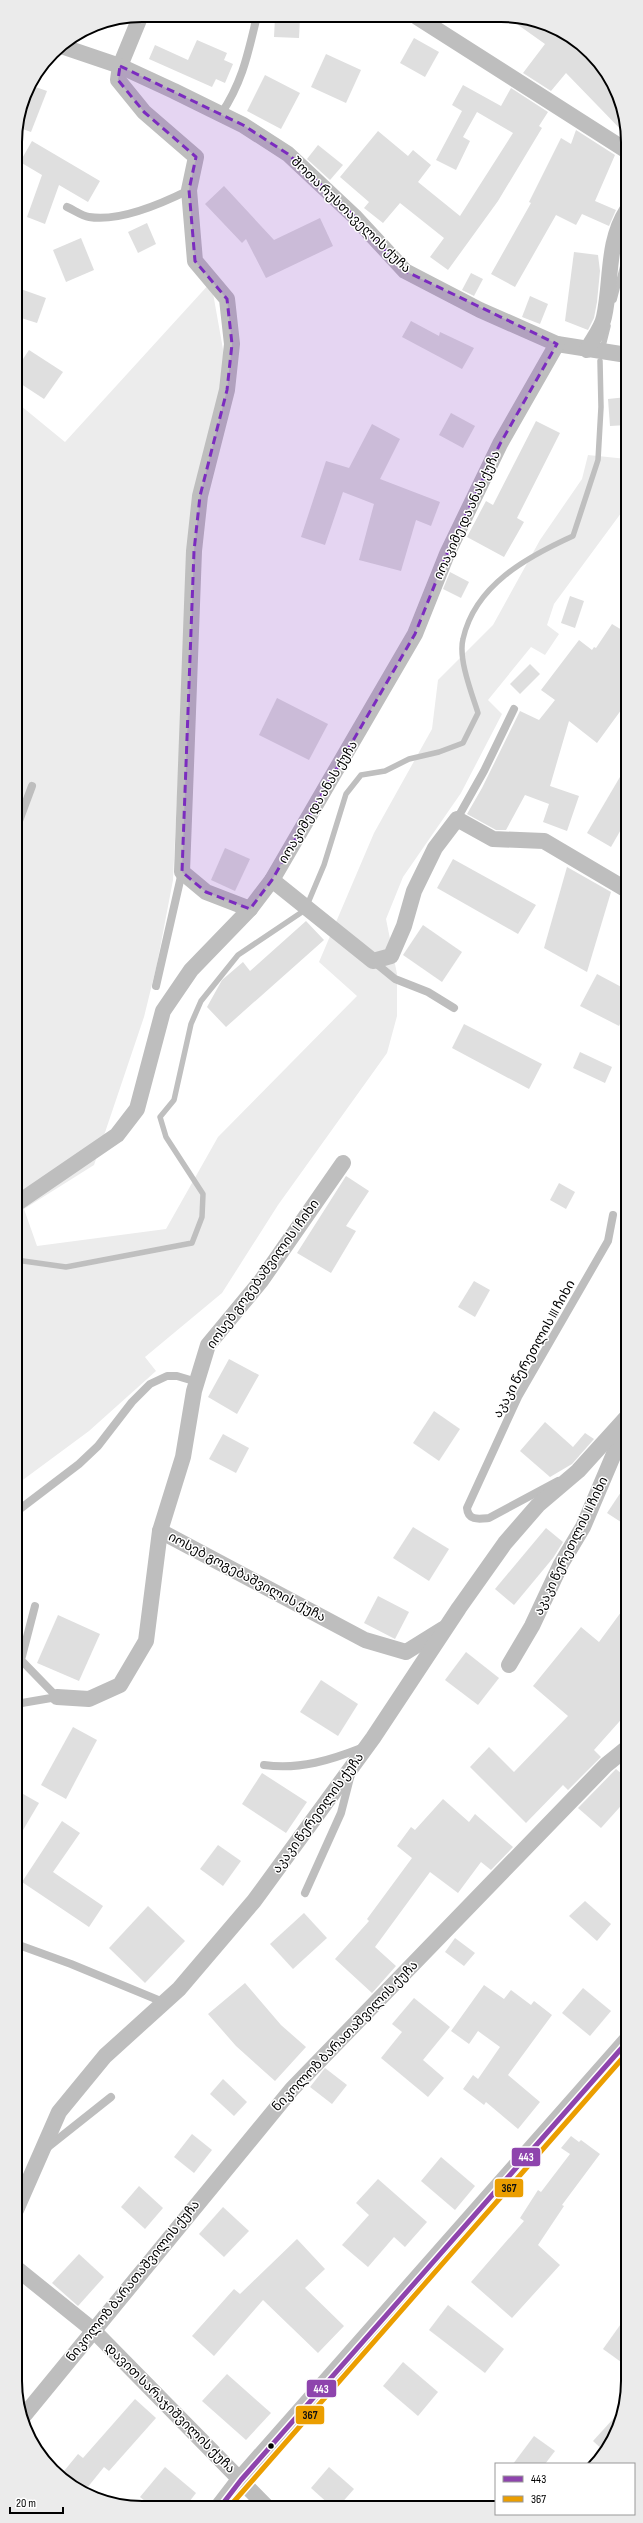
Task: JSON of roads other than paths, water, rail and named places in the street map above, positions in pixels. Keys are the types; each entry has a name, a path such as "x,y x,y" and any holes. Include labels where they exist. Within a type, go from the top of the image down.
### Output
{"street":[{"path":"138,22 120,66 118,80 144,112 196,157 189,190 195,261 227,299 232,344 227,390 200,496 194,552 182,872 206,892 250,909"},
{"path":"425,22 621,147"},
{"name":"შოთა რუსთაველის ქუჩა","path":"68,48 120,66 221,114 288,154 354,216 405,271 480,310 557,344 621,354"},
{"path":"587,350 604,319 608,268 615,235 621,222"},
{"name":"იოაკიმე და ანას ქუჩა","path":"22,1200 117,1135 137,1108 163,1011 191,970 250,909 272,880 415,634 447,554 500,444 557,344"},
{"path":"272,880 373,961 391,956 404,926 414,891 435,848 457,819 493,838 544,841 621,886"},
{"name":"იოსებ გოგებაშვილის I ჩიხი","path":"160,1531 183,1457 197,1382 208,1345 261,1281 343,1163"},
{"name":"აკაკი წერეთლის ქუჩა","path":"22,2196 59,2112 105,2056 179,1989 254,1900 368,1745 447,1626 505,1543 538,1505 578,1471 621,1424"},
{"name":"აკაკი წერეთლის II ჩიხი","path":"509,1665 532,1626 561,1564 583,1527 621,1438"},
{"name":"იოსებ გოგებაშვილის ქუჩა","path":"57,1697 90,1699 120,1685 146,1641 160,1531 365,1640 406,1652 447,1626"},
{"name":"ნიკოლოზ ბარათაშვილის ქუჩა","path":"26,2413 292,2088 606,1765 621,1753"},
{"path":"225,2501 241,2480 621,2049"},
{"name":"დავით სარაჯიშვილის ქუჩა","path":"22,2273 93,2330 261,2501"}],"lane":[{"path":"221,114 235,93 245,69 256,22"},
{"path":"67,206 88,217 107,216 157,206 189,190"},
{"path":"457,819 484,771 514,709"},
{"path":"22,813 32,786"},
{"path":"156,986 182,872"},
{"path":"373,961 395,980 428,992 454,1008"},
{"name":"აკაკი წერეთლის III ჩიხი","path":"578,1471 489,1518 471,1518 468,1514 467,1508 518,1396 608,1241 613,1216"},
{"path":"22,1507 79,1464 98,1446 132,1402 150,1384 167,1376 177,1376 197,1382"},
{"path":"22,1656 35,1606"},
{"path":"22,1661 57,1697"},
{"name":"იოსებ გოგებაშვილის ქუჩა","path":"22,1703 57,1697"},
{"path":"264,1765 298,1767 334,1758 368,1745"},
{"path":"305,1893 341,1814 352,1767"},
{"path":"22,1946 71,1964 163,2002"},
{"path":"41,2152 111,2097"}],"waterway":[{"path":"614,300 621,273"},
{"path":"603,346 608,326"},
{"path":"22,1261 66,1267 192,1243 202,1217 203,1194 166,1137 160,1117 174,1100 191,1024 201,1001 238,955 305,910 324,865 346,794 361,775 385,771 409,759 439,752 463,743 478,713 466,676 462,656 463,639 469,620 479,603 491,588 505,575 538,553 573,536 598,460 601,407 600,361"}]}
